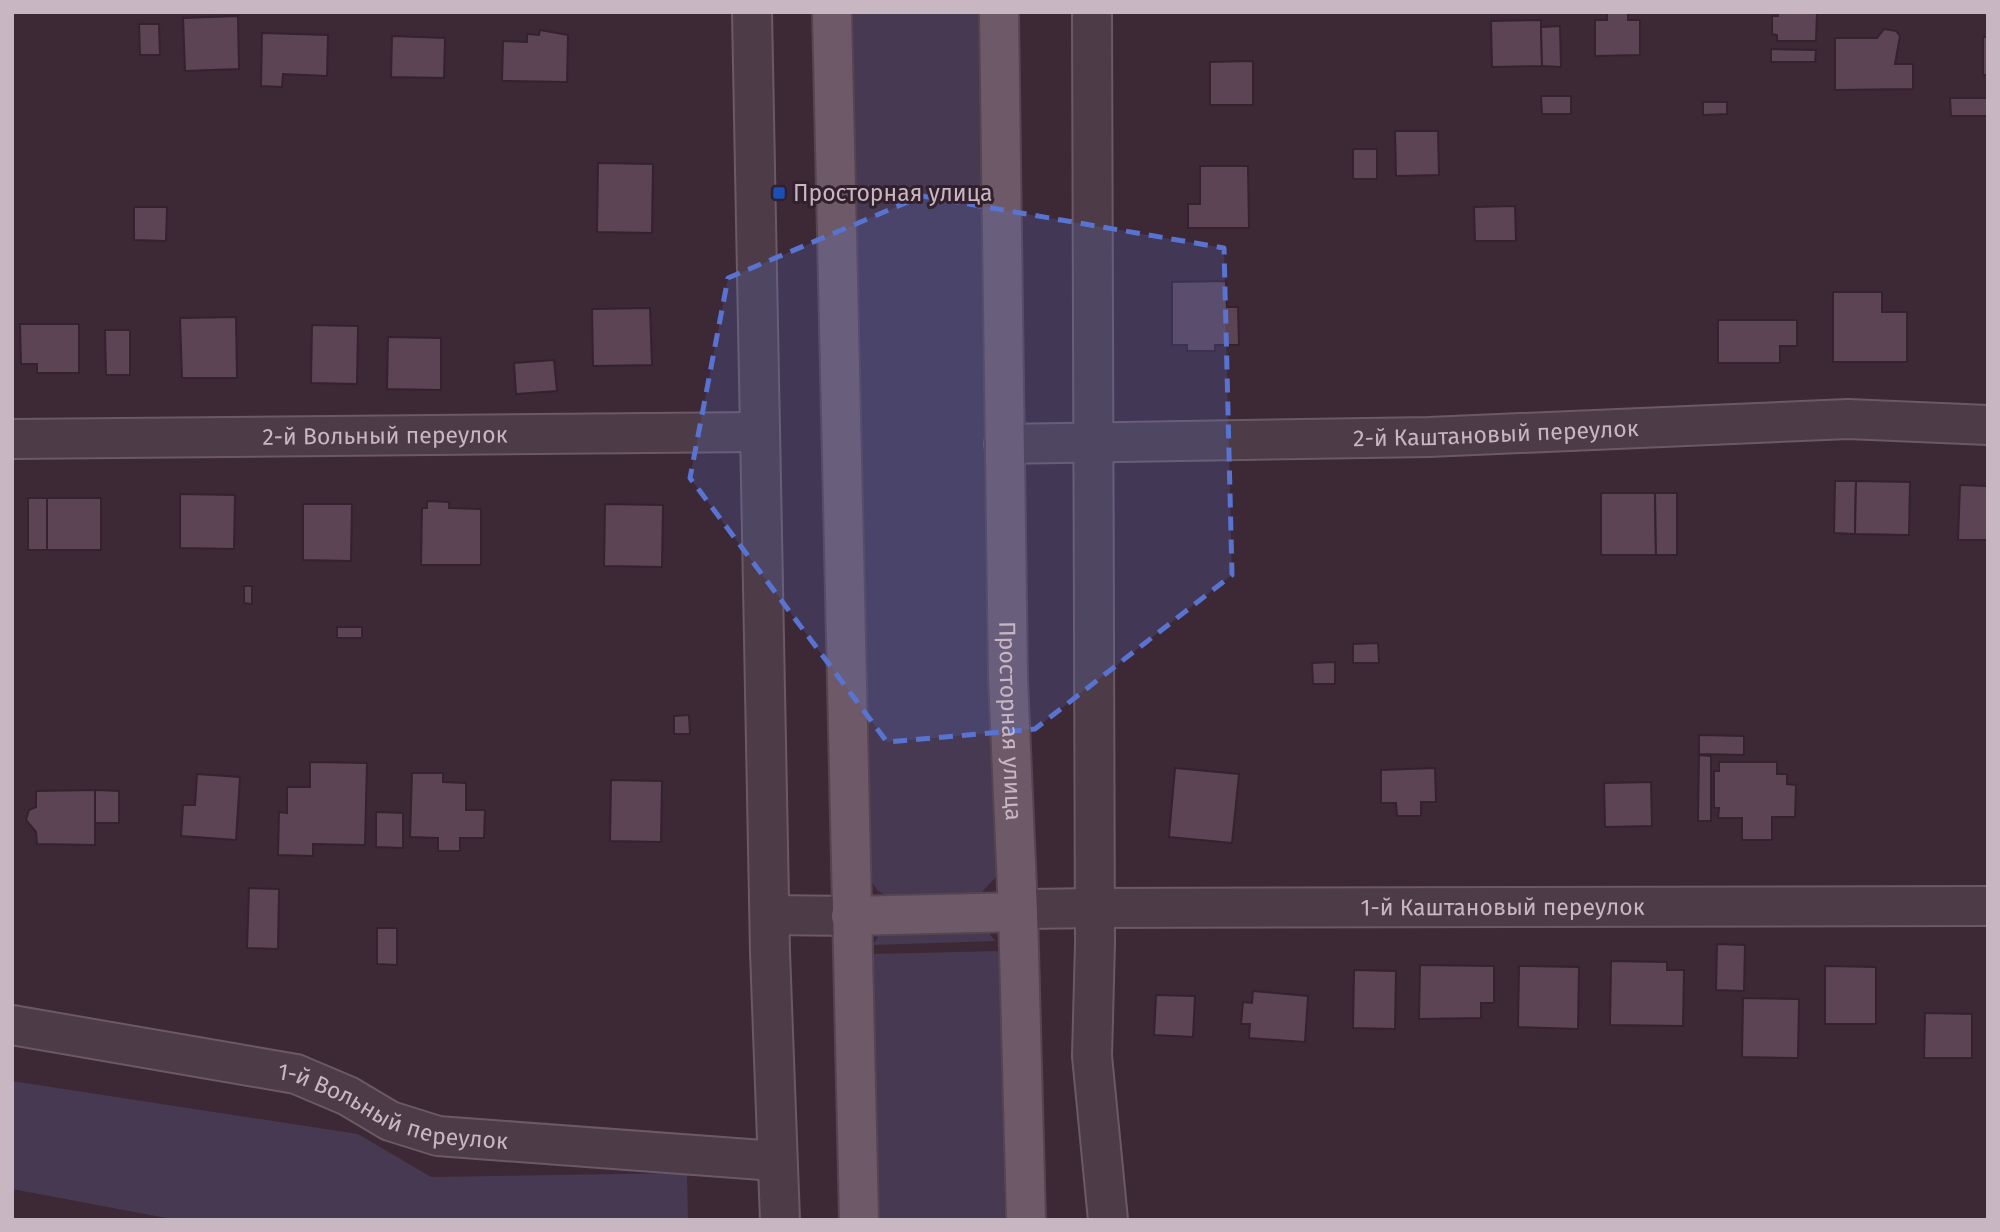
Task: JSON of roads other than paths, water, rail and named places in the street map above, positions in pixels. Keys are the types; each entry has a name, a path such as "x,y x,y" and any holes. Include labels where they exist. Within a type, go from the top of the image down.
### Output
{"main road":[{"path":"832,12 859,1220"},
{"name":"Просторная улица","path":"999,12 1008,679 1018,912 1026,1220"},
{"path":"852,916 1018,912"}],"street":[{"path":"752,12 759,432 779,1220"},
{"path":"1092,12 1092,1056 1108,1220"},
{"name":"2-й Каштановый переулок","path":"1004,444 1430,437 1848,419 1988,425"},
{"name":"2-й Вольный переулок","path":"12,439 759,432"},
{"name":"1-й Каштановый переулок","path":"1018,912 1029,909 1093,908 1988,906"},
{"path":"770,915 852,916"},
{"name":"1-й Вольный переулок","path":"12,1025 296,1074 348,1096 390,1121 438,1136 776,1161"}],"place":[{"name":"Просторная улица","path":"779,193"}]}
